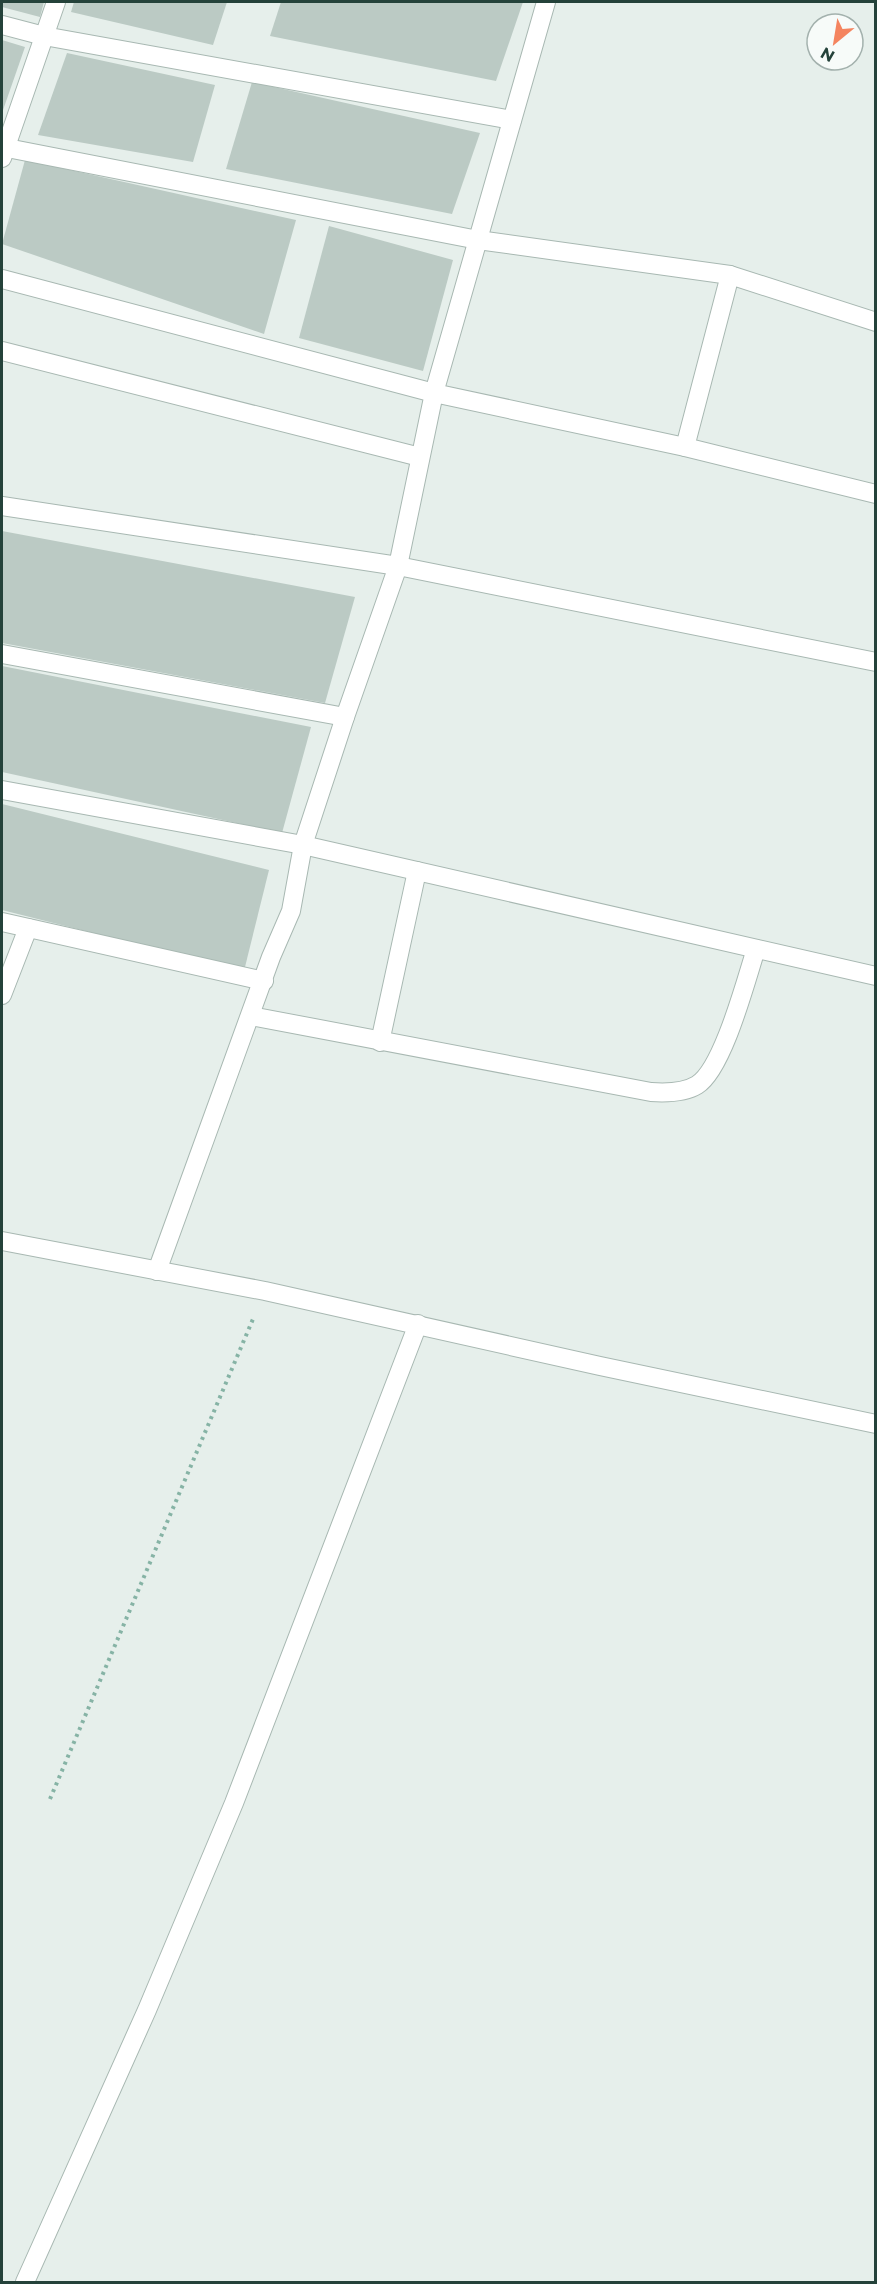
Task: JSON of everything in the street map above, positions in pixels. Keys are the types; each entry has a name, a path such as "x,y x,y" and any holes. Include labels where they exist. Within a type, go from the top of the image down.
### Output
{"street":[{"path":"57,2 3,151 478,240 730,275 876,322"},
{"path":"157,1271 271,957 291,911 303,845 398,566 434,393 546,2"},
{"path":"2,25 44,36 512,120"},
{"path":"685,447 730,275"},
{"path":"2,279 434,393 685,447 876,494"},
{"path":"2,351 420,457"},
{"path":"2,506 398,566 876,662"},
{"path":"2,654 345,717"},
{"path":"2,790 303,845 876,976"},
{"path":"380,1042 417,871"},
{"path":"2,922 264,981"},
{"path":"2,995 28,928"},
{"path":"251,1016 380,1042 651,1092 668,1093 697,1085 707,1075 723,1046 756,949"},
{"path":"2,1241 265,1291 600,1366 876,1424"},
{"path":"25,2283 147,2010 234,1803 418,1324"}],"path":[{"path":"50,1799 265,1291"}],"building":[{"path":"2,2 44,2 40,17 2,7"},
{"path":"74,2 227,2 213,45 71,12"},
{"path":"281,2 523,2 496,81 270,36"},
{"path":"2,40 25,47 2,113"},
{"path":"67,53 215,85 193,162 38,135"},
{"path":"252,82 480,133 452,214 226,169"},
{"path":"25,160 296,220 264,334 2,244"},
{"path":"329,226 453,260 423,371 299,338"},
{"path":"2,531 355,597 325,703 2,643"},
{"path":"2,666 311,727 282,833 2,772"},
{"path":"2,804 269,870 244,971 2,910"}]}
